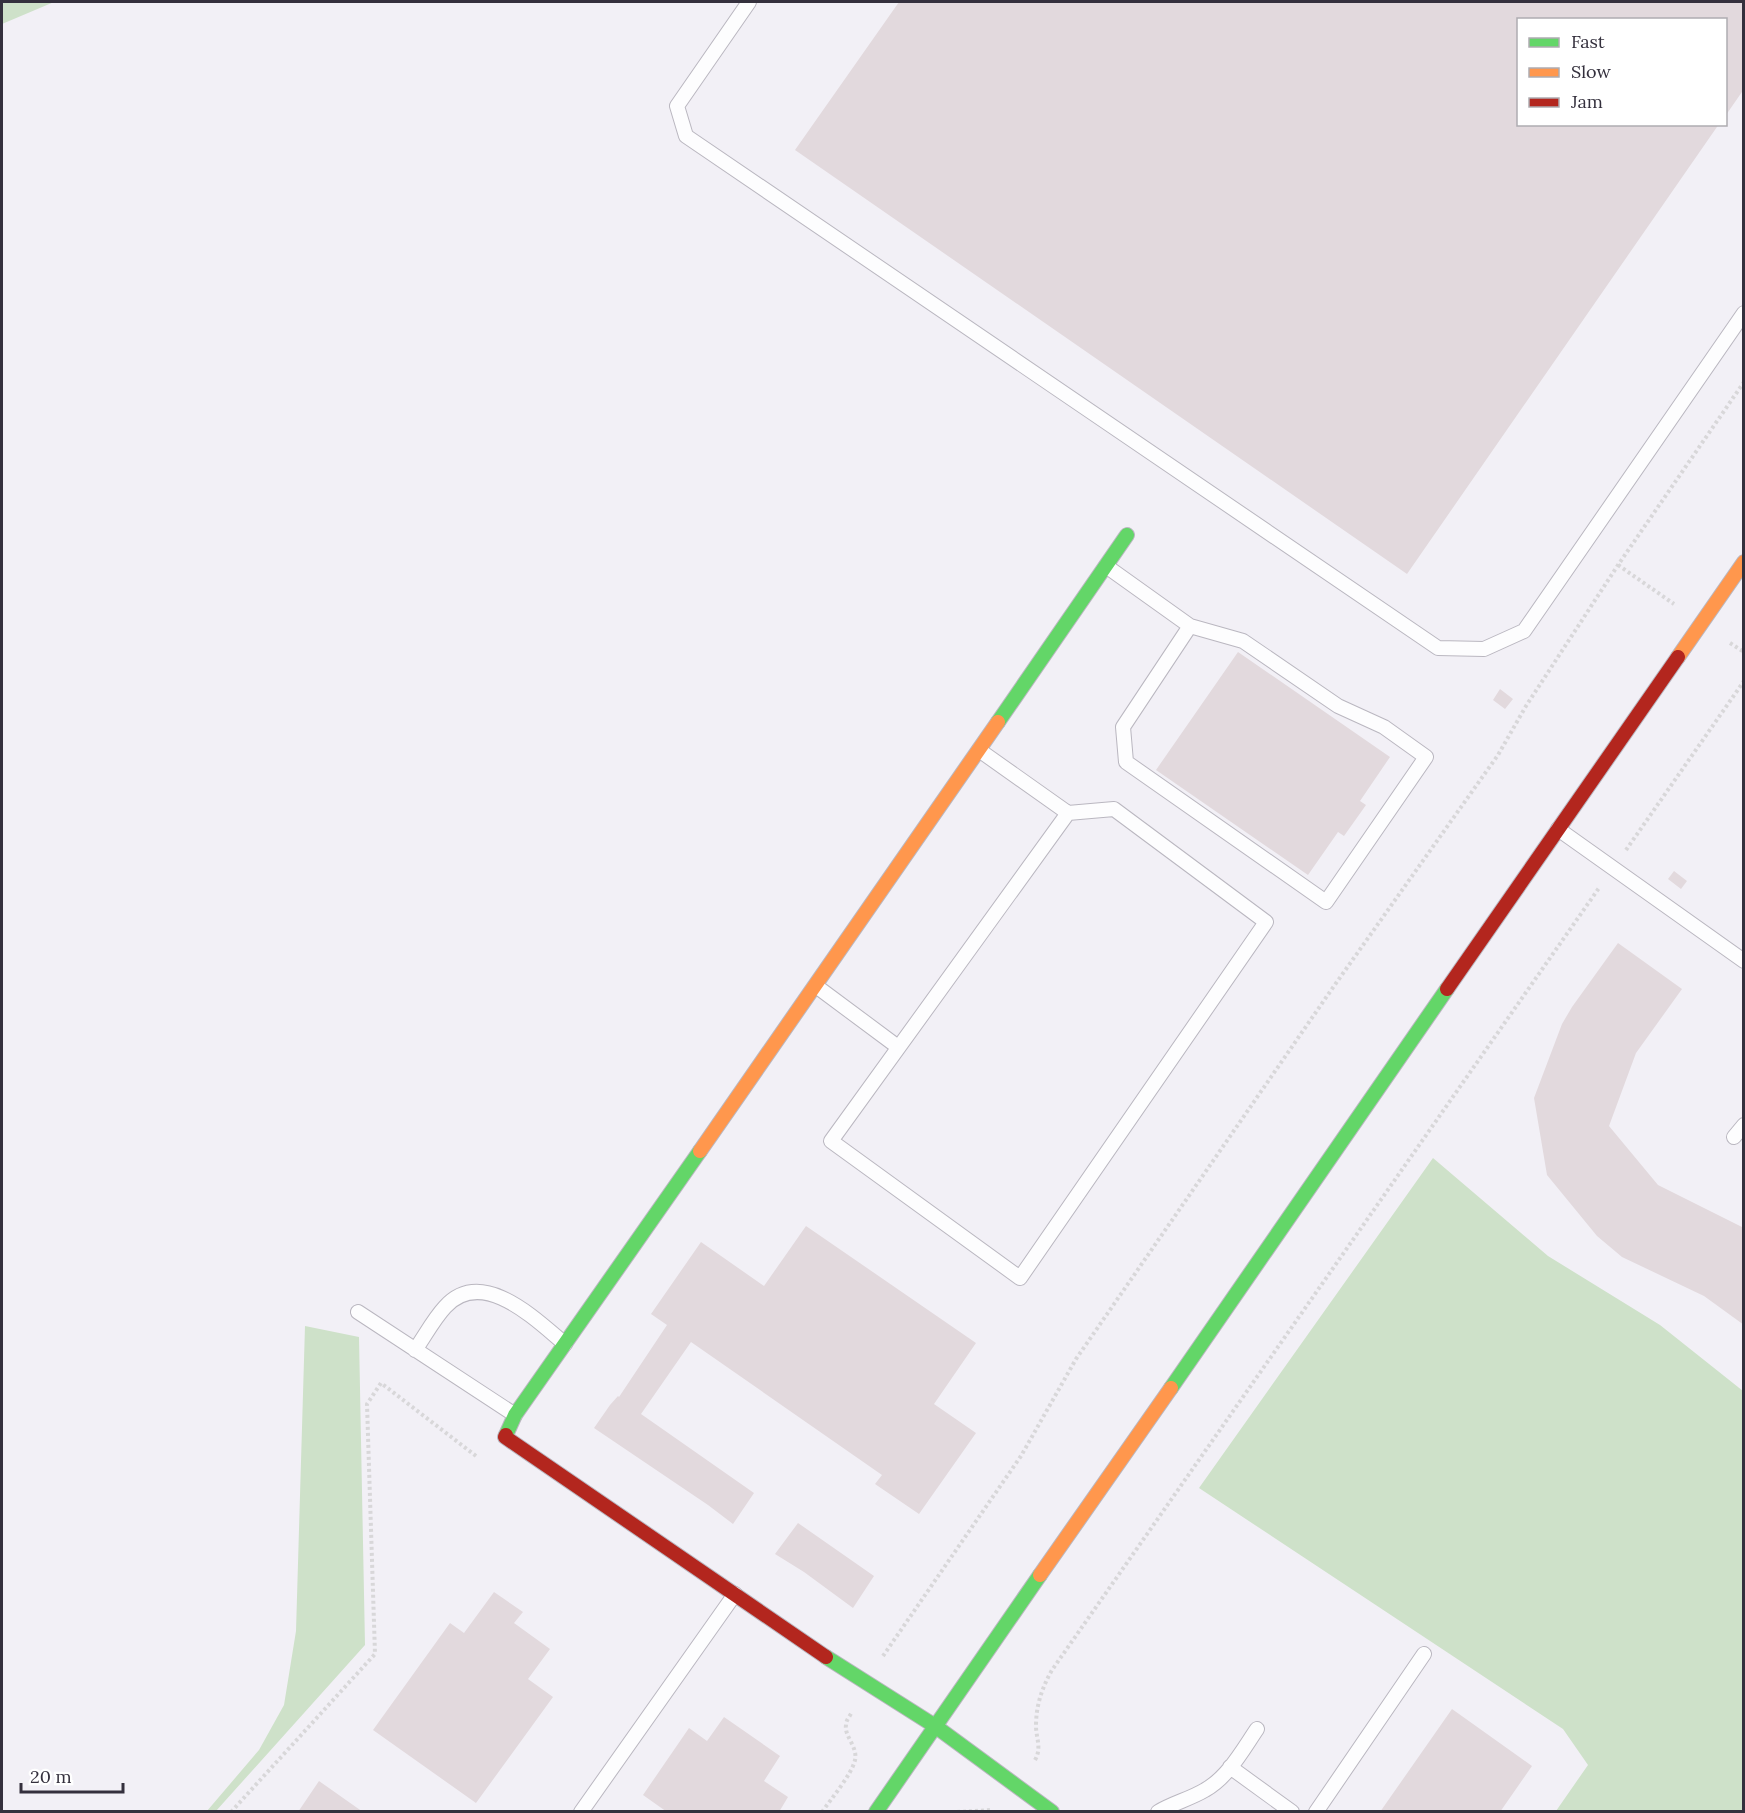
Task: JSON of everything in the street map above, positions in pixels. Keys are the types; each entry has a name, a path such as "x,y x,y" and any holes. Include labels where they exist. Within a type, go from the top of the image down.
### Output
{"street":[{"path":"1052,1812 935,1726 867,1684 506,1437 515,1415 816,986 1127,535"},
{"path":"876,1812 1743,562"}],"lane":[{"path":"749,2 677,106 687,136 1438,648 1484,649 1524,631 1743,313"},
{"path":"1106,567 1190,626 1243,641 1338,706 1384,726 1426,757 1326,902 1126,762 1123,727 1190,626"},
{"path":"980,750 1068,813 1114,809 1266,922 1020,1278 831,1141 1068,813"},
{"path":"1558,829 1743,961"},
{"path":"816,986 898,1047"},
{"path":"1734,1137 1743,1125"},
{"path":"415,1350 445,1307 460,1296 474,1291 504,1298 565,1344"},
{"path":"358,1312 515,1415"},
{"path":"581,1812 735,1594"},
{"path":"1316,1812 1424,1654"},
{"path":"1158,1812 1204,1791 1222,1778 1257,1730"},
{"path":"1230,1767 1292,1812"}],"path":[{"path":"822,1812 850,1772 855,1760 855,1749 846,1729 846,1723 885,1653 1021,1455 1076,1359 1334,986 1498,755 1526,706 1618,565 1743,382"},
{"path":"957,1812 993,1810 1003,1803 1038,1755 1039,1748 1035,1730 1038,1703 1042,1686 1052,1670 1743,681"},
{"path":"231,1812 375,1654 367,1404 381,1383 482,1461"}],"green space":[{"path":"2,2 54,2 2,24"},
{"path":"1433,1158 1548,1256 1660,1325 1743,1391 1743,1811 1556,1811 1588,1765 1563,1729 1199,1488"},
{"path":"305,1326 359,1337 365,1645 216,1811 207,1811 259,1750 284,1705 296,1631"}],"building":[{"path":"899,2 1744,2 1744,89 1727,114 1727,18 1517,18 1517,126 1718,126 1407,574 795,150"},
{"path":"1238,652 1390,757 1360,801 1366,805 1344,836 1338,832 1308,875 1156,770"},
{"path":"1500,689 1513,699 1505,709 1493,700"},
{"path":"1674,871 1687,881 1681,889 1668,879"},
{"path":"1618,943 1682,989 1636,1053 1609,1126 1658,1185 1744,1228 1744,1325 1704,1296 1622,1257 1597,1236 1547,1175 1534,1098 1562,1024"},
{"path":"806,1226 976,1343 934,1404 976,1433 919,1514 875,1484 882,1475 691,1342 641,1414 754,1493 733,1524 594,1428 610,1405 619,1397 667,1325 651,1314 701,1242 764,1286"},
{"path":"798,1523 874,1576 853,1608 775,1554"},
{"path":"494,1592 523,1612 514,1623 550,1649 528,1679 553,1697 476,1803 373,1730 450,1623 464,1633"},
{"path":"1452,1709 1532,1766 1500,1812 1380,1812"},
{"path":"724,1717 780,1756 764,1781 788,1797 779,1812 667,1812 643,1795 689,1728 707,1741"},
{"path":"319,1781 363,1812 298,1812"}],"traffic: fast":[{"path":"998,722 1127,535"},
{"path":"1171,1388 1447,989"},
{"path":"506,1435 515,1415 700,1151"},
{"path":"876,1812 1040,1575"},
{"path":"826,1657 935,1726 1052,1812"}],"traffic: slow":[{"path":"1678,657 1744,562"},
{"path":"700,1151 998,722"},
{"path":"1040,1575 1171,1388"}],"traffic: jam":[{"path":"1447,989 1678,657"},
{"path":"506,1435 505,1437 826,1657"}]}
